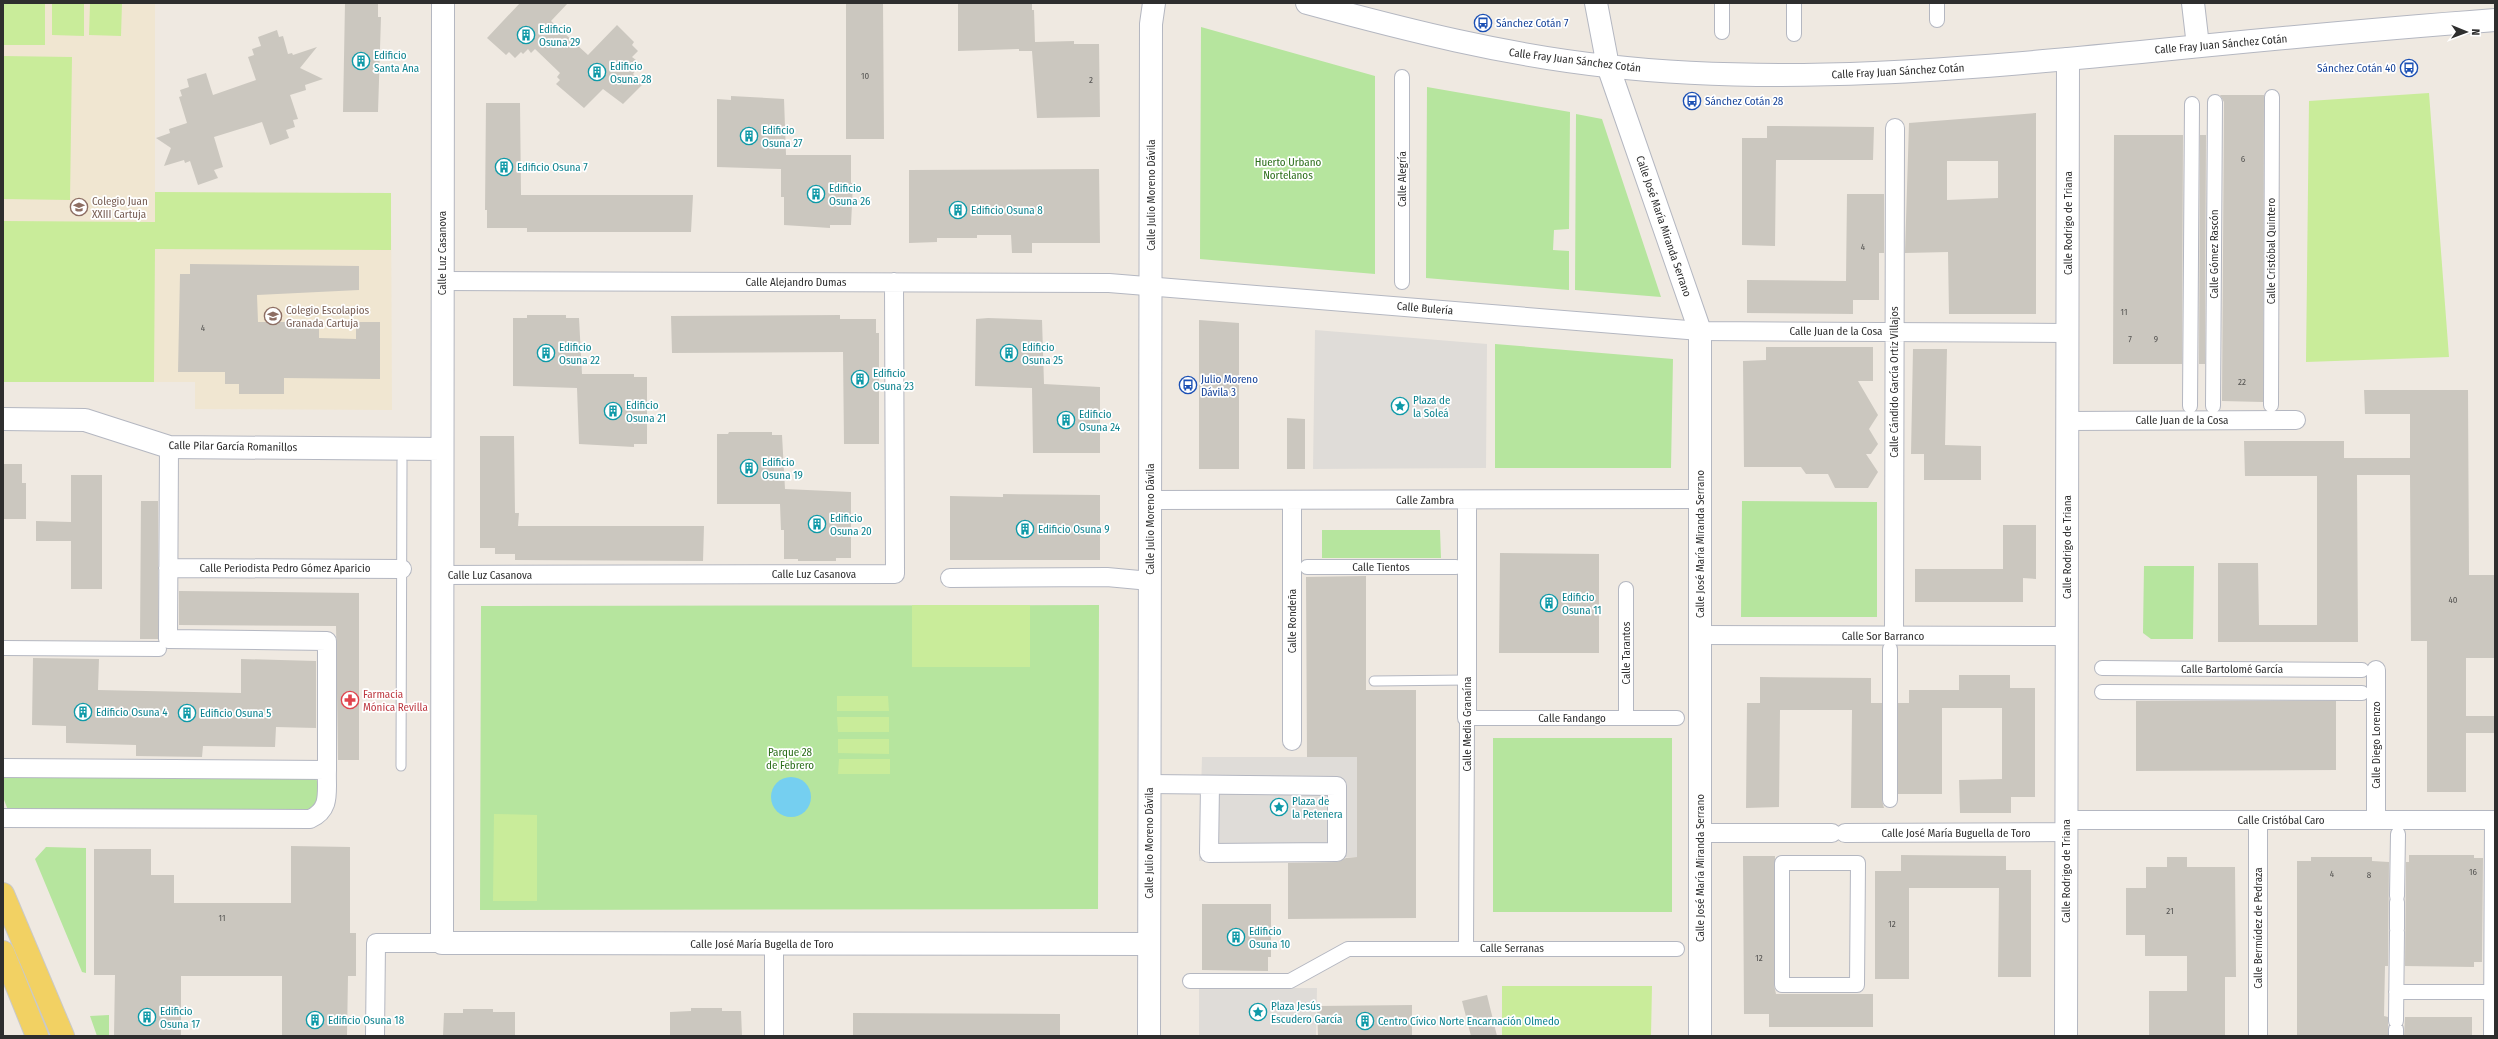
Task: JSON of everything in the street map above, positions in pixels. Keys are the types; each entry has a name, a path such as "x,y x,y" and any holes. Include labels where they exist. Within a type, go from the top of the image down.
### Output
{"main road":[{"path":"3,894 63,1036"},
{"path":"5,962 37,1036"}],"street":[{"name":"Calle Luz Casanova","path":"442,943 443,3"},
{"name":"Calle Julio Moreno Dávila","path":"1149,1036 1151,24 1154,3"},
{"name":"Calle Fray Juan Sánchez Cotán","path":"1307,3 1404,29 1502,51 1608,66 1741,75 1809,76 1891,73 2068,59 2495,20"},
{"name":"Calle José María Miranda Serrano","path":"1596,3 1608,66 1700,331 1700,1036"},
{"path":"1722,3 1722,32"},
{"path":"1794,3 1794,34"},
{"path":"1937,3 1937,20"},
{"path":"2193,3 2198,46"},
{"name":"Calle Rodrigo de Triana","path":"2066,1036 2068,59"},
{"name":"Calle Alegría","path":"1402,77 1402,282"},
{"name":"Calle Cristóbal Quintero","path":"2271,405 2272,97"},
{"name":"Calle Gómez Rascón","path":"2213,406 2215,102"},
{"path":"2190,406 2192,104"},
{"name":"Calle Cándido García Ortiz Villajos","path":"1890,800 1895,128"},
{"name":"Calle Alejandro Dumas","path":"442,281 1109,283 1150,286"},
{"name":"Calle Luz Casanova","path":"442,575 895,574 894,282"},
{"name":"Calle Bulería","path":"1150,286 1700,331"},
{"name":"Calle Juan de la Cosa","path":"1700,331 2067,333"},
{"name":"Calle Pilar García Romanillos","path":"3,419 86,420 169,447 442,448"},
{"name":"Calle Juan de la Cosa","path":"2067,421 2296,420"},
{"path":"164,644 168,568 169,447"},
{"name":"Calle Zambra","path":"1150,500 1700,499"},
{"name":"Calle Rondeña","path":"1292,500 1292,741"},
{"name":"Calle Media Granaína","path":"1466,948 1467,500"},
{"name":"Calle Tientos","path":"1307,567 1456,567"},
{"name":"Calle Periodista Pedro Gómez Aparicio","path":"168,568 402,569"},
{"path":"950,578 1107,577 1150,581"},
{"name":"Calle Tarantos","path":"1626,589 1626,718"},
{"name":"Calle Sor Barranco","path":"1700,635 1892,642 2067,636"},
{"path":"3,648 328,640 326,806 320,814 310,819 3,818"},
{"name":"Calle Bartolomé García","path":"2102,668 2369,670"},
{"name":"Calle Diego Lorenzo","path":"2369,670 2376,820"},
{"name":"Calle Bartolomé García","path":"2102,692 2362,693"},
{"name":"Calle Fandango","path":"1467,718 1677,718"},
{"path":"3,768 327,770"},
{"path":"1149,784 1210,784 1337,786 1337,852 1209,853 1210,784"},
{"name":"Calle Cristóbal Caro","path":"2066,826 2258,820 2494,820"},
{"name":"Calle Bermúdez de Pedraza","path":"2258,820 2258,1036"},
{"path":"2493,1036 2494,820"},
{"name":"Calle José María Buguella de Toro","path":"1700,833 1838,833 2066,826"},
{"path":"2396,1029 2398,834"},
{"path":"1782,862 1858,863 1858,985 1782,985 1782,862"},
{"name":"Calle José María Bugella de Toro","path":"375,1036 376,943 1149,944"},
{"path":"774,944 774,1036"},
{"name":"Calle Serranas","path":"1190,981 1290,981 1348,949 1677,949"},
{"path":"2396,992 2493,992"}],"lane":[{"path":"401,766 402,461"},
{"path":"1374,681 1467,680"}],"shaded area":[{"path":"3,3 155,3 155,192 391,193 392,410 195,409 195,382 3,382"},
{"name":"Plaza de la Soleá","path":"1315,330 1487,344 1486,468 1313,469"},
{"name":"Plaza de la Petenera","path":"1202,757 1357,757 1357,857 1199,861"},
{"name":"Plaza Jesús Escudero García","path":"1199,988 1317,988 1316,1036 1199,1036"}],"green space":[{"path":"3,3 45,3 45,45 3,45"},
{"path":"52,3 84,3 84,36 52,35"},
{"path":"90,3 122,3 121,36 89,35"},
{"name":"Huerto Urbano Nortelanos","path":"1201,27 1375,76 1375,274 1200,259"},
{"path":"3,56 72,57 70,200 3,199"},
{"path":"1427,87 1570,112 1569,229 1554,230 1553,250 1569,251 1569,290 1426,278"},
{"path":"2429,93 2449,357 2306,362 2309,101"},
{"path":"1576,114 1602,119 1661,297 1575,290"},
{"path":"155,192 391,193 391,250 155,249 154,382 3,382 3,221 155,222"},
{"path":"1495,344 1673,359 1671,468 1495,468"},
{"path":"1742,501 1877,502 1877,617 1741,617"},
{"path":"1322,530 1440,530 1441,558 1322,558"},
{"path":"2144,566 2194,566 2193,639 2151,639 2143,633"},
{"path":"912,605 1030,605 1030,667 912,667"},
{"name":"Parque 28 de Febrero","path":"1099,605 1098,909 480,910 481,606"},
{"path":"837,696 888,696 889,711 837,711"},
{"path":"837,717 889,717 889,732 838,732"},
{"path":"1493,738 1672,738 1672,912 1493,912"},
{"path":"838,739 889,739 889,754 838,753"},
{"path":"839,759 890,759 890,774 838,774"},
{"path":"3,774 311,776 319,782 319,806 310,814 9,813 3,797"},
{"path":"494,814 537,815 537,901 493,901"},
{"path":"46,847 86,848 86,973 82,972 35,859"},
{"path":"1502,986 1652,986 1651,1036 1502,1036"},
{"path":"109,1015 109,1036 97,1036 90,1016"}],"water":[{"path":"791,777 799,779 805,783 809,789 811,797 809,805 805,811 799,815 791,817 783,815 777,811 773,805 771,797 773,789 777,783 783,779"}],"building":[{"name":"Edificio Santa Ana","path":"345,3 378,3 378,17 381,17 378,112 343,112"},
{"path":"520,3 568,3 551,21 588,55 617,25 634,42 632,45 638,51 632,57 636,60 631,65 636,70 633,74 643,84 623,104 603,89 584,108 556,84 560,80 557,77 560,73 535,49 531,53 528,49 523,54 521,52 515,58 509,52 506,55 487,38"},
{"path":"846,3 883,3 884,139 846,139"},
{"path":"958,3 1032,3 1032,10 1034,10 1035,42 1074,41 1074,44 1099,44 1100,117 1037,118 1032,51 1019,51 1019,49 958,51"},
{"path":"277,30 279,37 283,36 288,54 292,53 293,55 317,47 300,68 323,79 305,85 306,90 290,95 298,119 293,120 295,127 286,130 289,138 270,145 262,122 214,137 223,167 214,170 218,178 198,185 190,161 185,163 184,160 164,166 171,148 156,138 170,133 169,129 187,123 179,97 182,96 180,90 189,87 187,79 206,73 213,95 256,80 248,57 254,55 252,49 261,46 258,37"},
{"path":"2220,95 2264,95 2263,402 2222,401 2224,102"},
{"path":"731,96 784,99 786,155 851,155 851,183 853,183 851,225 830,225 830,228 784,225 784,197 781,197 781,169 717,167 717,99 731,100"},
{"name":"Edificio Osuna 7","path":"486,103 520,103 521,195 693,195 691,232 527,232 527,228 487,228 487,210 485,210"},
{"path":"2036,113 2036,314 1949,314 1948,252 1905,253 1909,123","holes":["1947,161 1998,161 1998,198 1947,200"]},
{"path":"1767,126 1874,127 1873,160 1776,160 1775,246 1742,245 1742,138 1767,138"},
{"path":"2114,135 2183,135 2182,364 2113,364"},
{"path":"2200,135 2206,135 2205,364 2199,364"},
{"name":"Edificio Osuna 8","path":"1099,169 1100,243 1032,243 1032,253 1012,253 1011,235 977,235 977,238 937,238 937,242 909,243 909,170"},
{"path":"1847,194 1884,194 1884,253 1879,253 1879,300 1853,300 1853,314 1747,313 1747,280 1846,281"},
{"path":"190,264 359,266 359,290 257,295 258,322 319,322 319,338 356,339 356,322 380,322 380,379 284,378 284,394 239,394 239,384 225,384 225,372 178,372 180,274 190,274"},
{"path":"527,315 566,315 566,318 579,318 582,374 634,374 634,377 647,377 647,444 634,444 634,447 579,444 577,388 513,386 513,318 527,318"},
{"name":"Edificio Osuna 23","path":"840,315 840,319 876,319 876,333 879,333 879,444 844,444 843,352 672,353 671,316"},
{"path":"976,319 1042,320 1044,384 1100,387 1100,453 1033,453 1032,388 975,386"},
{"path":"1199,320 1239,323 1239,469 1199,469"},
{"path":"1766,347 1873,347 1873,381 1858,381 1878,415 1869,429 1878,444 1871,454 1866,454 1878,472 1868,488 1835,488 1828,474 1806,474 1801,467 1744,467 1743,361 1766,360"},
{"path":"1913,349 1947,349 1945,445 1981,446 1981,480 1924,480 1924,454 1911,454"},
{"path":"2364,390 2468,390 2469,575 2495,575 2495,658 2466,658 2466,716 2495,716 2495,733 2466,733 2466,792 2427,792 2427,641 2411,641 2410,475 2357,475 2358,642 2218,642 2218,563 2258,563 2259,625 2317,625 2317,476 2245,476 2244,441 2344,441 2344,458 2410,458 2410,414 2365,414"},
{"path":"1287,418 1305,419 1305,469 1287,469"},
{"path":"729,432 772,432 772,435 782,435 785,489 851,492 851,558 836,558 836,561 798,561 798,559 784,559 784,530 781,530 780,504 717,504 717,434 728,434"},
{"path":"480,436 514,436 515,513 519,513 518,526 704,526 703,561 515,560 515,554 495,554 495,548 480,548"},
{"path":"3,464 22,464 22,483 26,483 26,519 3,519"},
{"path":"71,475 102,475 102,589 71,589 71,541 36,541 36,521 71,522"},
{"name":"Edificio Osuna 9","path":"1003,494 1100,495 1100,560 950,560 950,496 1003,497"},
{"path":"141,501 158,501 158,639 140,639"},
{"path":"2003,525 2036,525 2036,579 2023,578 2023,602 1915,602 1915,569 2003,569"},
{"name":"Edificio Osuna 11","path":"1500,553 1599,554 1599,653 1499,653"},
{"path":"1366,576 1366,690 1416,690 1416,918 1288,919 1288,863 1337,862 1346,858 1357,857 1357,757 1307,757 1306,577"},
{"path":"179,591 359,593 359,760 338,760 336,626 179,625"},
{"path":"33,658 99,659 98,690 241,693 241,659 316,661 316,728 276,727 275,747 203,746 202,757 136,756 136,745 66,743 66,726 32,725"},
{"path":"1959,675 2010,675 2010,688 2035,688 2035,797 2011,797 2011,813 1960,813 1959,780 2002,779 2002,708 1942,708 1942,794 1898,794 1898,703 1909,703 1909,690 1959,690"},
{"path":"1760,677 1871,678 1871,703 1882,703 1882,800 1884,808 1851,808 1852,710 1780,710 1779,807 1746,808 1747,703 1760,703"},
{"path":"2136,701 2336,701 2336,770 2136,771"},
{"path":"291,846 350,847 350,933 356,933 356,976 348,976 347,1036 282,1036 282,976 181,976 181,1036 114,1036 115,975 94,975 94,849 151,849 151,875 174,875 174,903 291,903"},
{"path":"1901,855 2006,856 2006,870 2031,870 2031,977 1998,977 1999,888 1909,888 1909,979 1875,979 1875,871 1901,871"},
{"path":"2409,855 2474,855 2474,858 2483,858 2482,962 2474,962 2474,967 2405,966 2406,862 2409,862"},
{"path":"1743,856 1775,856 1774,985 1776,994 1873,994 1873,1027 1769,1027 1769,1014 1744,1014"},
{"path":"2167,857 2187,857 2187,867 2235,867 2236,977 2225,977 2225,1036 2149,1036 2149,991 2187,991 2187,956 2145,956 2145,935 2126,935 2126,888 2146,888 2146,867 2167,867"},
{"path":"2311,857 2372,857 2372,861 2389,862 2388,966 2385,966 2384,1016 2388,1017 2388,1036 2297,1036 2297,861 2311,861"},
{"name":"Edificio Osuna 10","path":"1202,904 1271,904 1271,957 1268,957 1268,971 1202,970"},
{"path":"1487,995 1497,1036 1471,1036 1462,1001"},
{"name":"Centro Cívico Norte Encarnación Olmedo","path":"1412,1005 1412,1036 1318,1036 1317,1006"},
{"path":"691,1008 722,1008 722,1011 741,1011 742,1036 670,1036 670,1012 691,1011"},
{"path":"463,1009 493,1009 493,1012 515,1012 515,1036 443,1036 444,1013 463,1013"},
{"path":"853,1013 1060,1014 1060,1036 853,1036"},
{"path":"2405,1017 2472,1017 2472,1036 2404,1036"}],"place":[{"name":"Sánchez Cotán 7","path":"1483,23"},
{"name":"Edificio Osuna 29","path":"526,35"},
{"name":"Edificio Santa Ana","path":"361,61"},
{"name":"Sánchez Cotán 40","path":"2409,68"},
{"name":"Edificio Osuna 28","path":"597,72"},
{"name":"Sánchez Cotán 28","path":"1692,101"},
{"name":"Edificio Osuna 27","path":"749,136"},
{"name":"Edificio Osuna 7","path":"504,167"},
{"name":"Edificio Osuna 26","path":"816,194"},
{"name":"Colegio Juan XXIII Cartuja","path":"79,207"},
{"name":"Edificio Osuna 8","path":"958,210"},
{"name":"Colegio Escolapios Granada Cartuja","path":"273,316"},
{"name":"Edificio Osuna 22","path":"546,353"},
{"name":"Edificio Osuna 25","path":"1009,353"},
{"name":"Edificio Osuna 23","path":"860,379"},
{"name":"Julio Moreno Dávila 3","path":"1188,385"},
{"name":"Plaza de la Soleá","path":"1400,406"},
{"name":"Edificio Osuna 21","path":"613,411"},
{"name":"Edificio Osuna 24","path":"1066,420"},
{"name":"Edificio Osuna 19","path":"749,468"},
{"name":"Edificio Osuna 20","path":"817,524"},
{"name":"Edificio Osuna 9","path":"1025,529"},
{"name":"Edificio Osuna 11","path":"1549,603"},
{"name":"Farmacia Mónica Revilla","path":"350,700"},
{"name":"Edificio Osuna 4","path":"83,712"},
{"name":"Edificio Osuna 5","path":"187,713"},
{"name":"Plaza de la Petenera","path":"1279,807"},
{"name":"Edificio Osuna 10","path":"1236,937"},
{"name":"Plaza Jesús Escudero García","path":"1258,1012"},
{"name":"Edificio Osuna 17","path":"147,1017"},
{"name":"Edificio Osuna 18","path":"315,1020"},
{"name":"Centro Cívico Norte Encarnación Olmedo","path":"1365,1021"}]}
